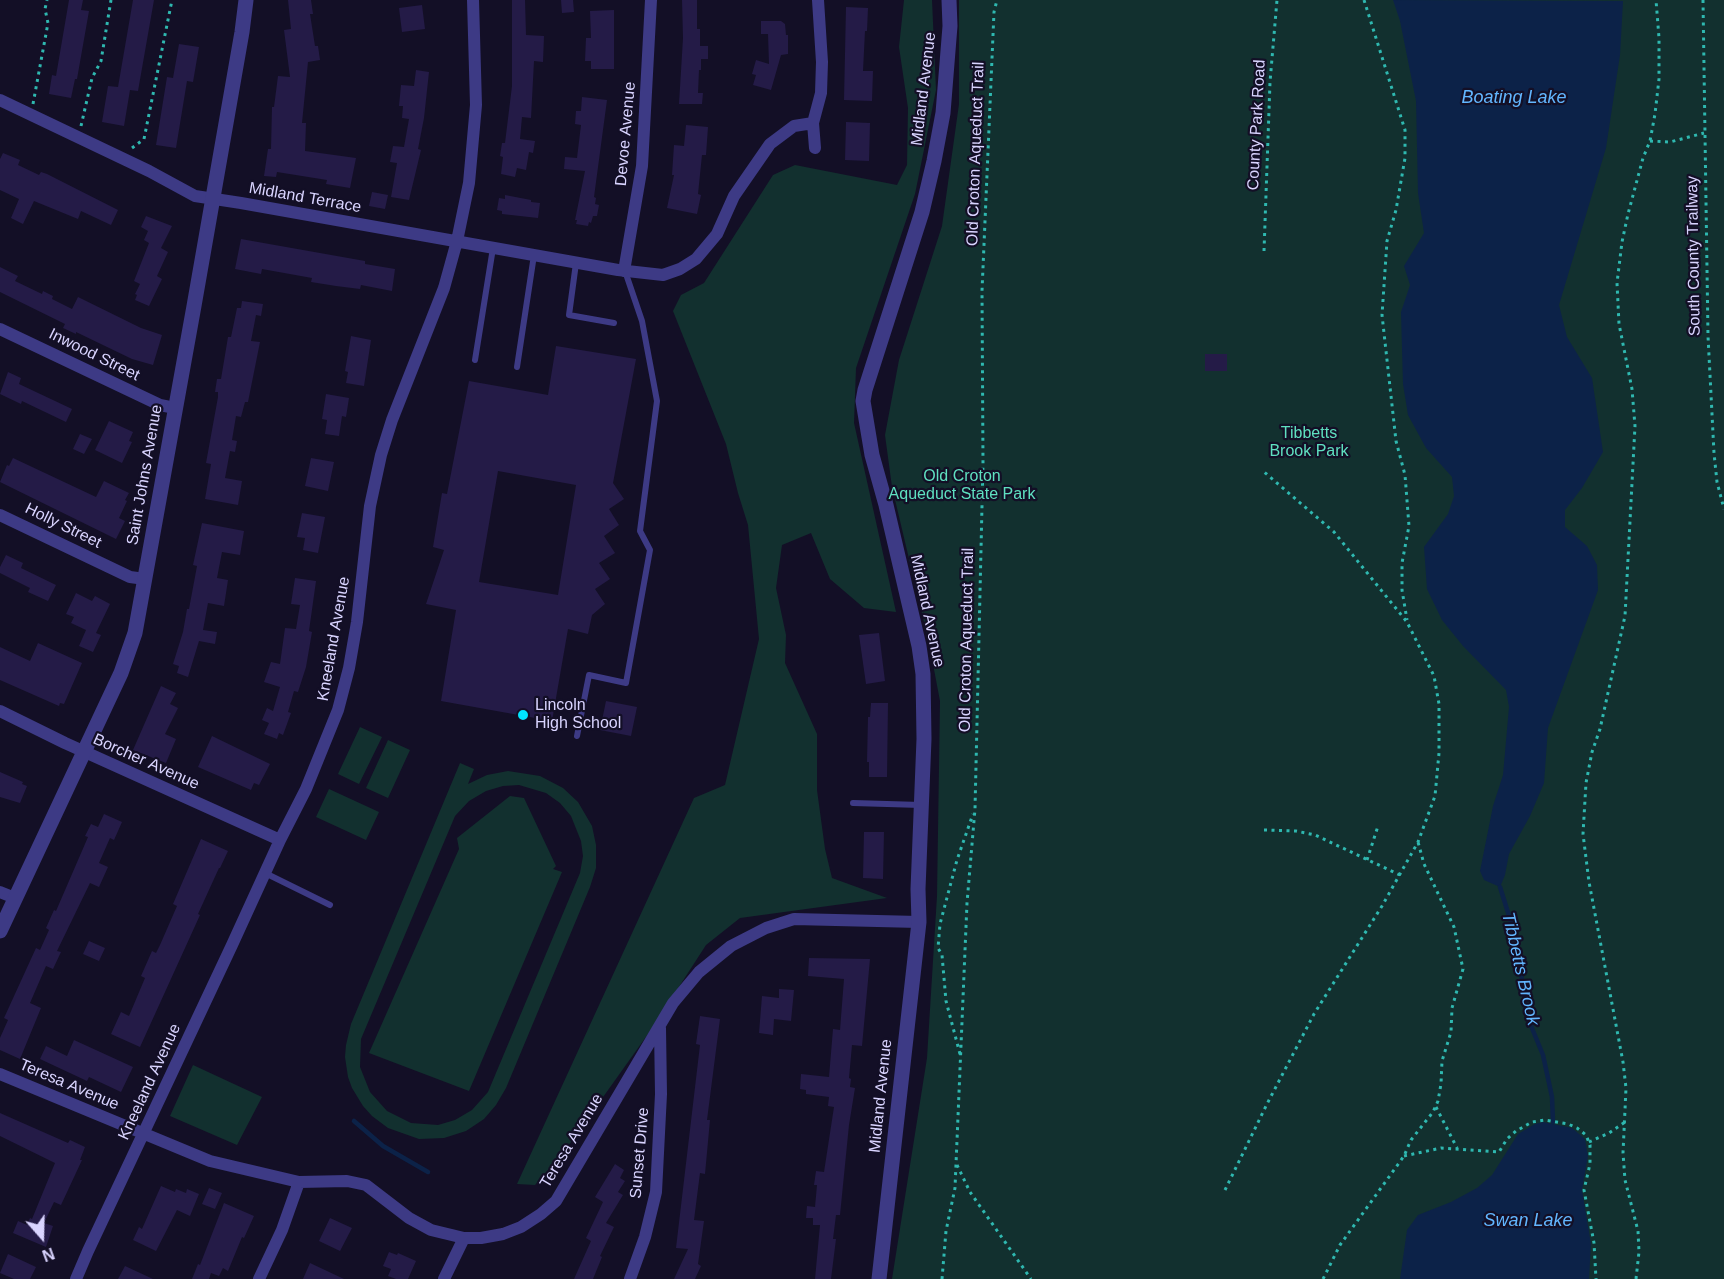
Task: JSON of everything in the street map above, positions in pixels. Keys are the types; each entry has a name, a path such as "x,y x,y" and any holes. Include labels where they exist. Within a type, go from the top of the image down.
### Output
{"street":[{"name":"Saint Johns Avenue","path":"0,932 130,650 145,579 213,199 246,0"},
{"name":"Kneeland Avenue","path":"76,1279 280,840 306,789 338,710 349,668 357,622 371,500 381,455 392,420 444,288 469,183 476,105 473,0"},
{"name":"Devoe Avenue","path":"624,271 642,166 651,0"},
{"path":"815,148 813,123 821,93 822,62 818,0"},
{"name":"Midland Avenue","path":"879,1279 919,922 918,889 924,739 923,674 886,505 872,455 863,401 922,212 934,160 943,113 950,26 949,0"},
{"name":"Midland Terrace","path":"0,100 120,157 195,196 624,271 663,275 680,269 696,259 717,234 734,196 770,144 794,126 813,123"},
{"name":"Inwood Street","path":"0,329 160,405 175,408"},
{"name":"Holly Street","path":"0,514 130,577 145,579"},
{"name":"Borcher Avenue","path":"0,711 83,752 280,840"},
{"path":"0,892 15,898"},
{"name":"Teresa Avenue","path":"0,1074 210,1161 299,1182 347,1181 366,1185 409,1218 431,1230 464,1238 481,1238 503,1234 521,1227 556,1201 673,1003 699,972 731,946 766,928 794,919 919,922"},
{"name":"Sunset Drive","path":"630,1279 645,1237 656,1192 662,1094 660,1027"},
{"path":"259,1279 282,1230 299,1182"},
{"path":"444,1279 464,1238"}],"lane":[{"path":"476,360 493,248"},
{"path":"517,367 534,255"},
{"path":"576,262 569,315 614,323"},
{"path":"577,736 589,675 626,682 650,550 640,531 657,401 642,321 624,271"},
{"path":"853,803 921,806"},
{"path":"265,873 330,905"}],"path":[{"path":"31,114 48,23 45,9 47,0"},
{"path":"79,137 92,78 101,61 111,0"},
{"path":"120,157 144,139 172,0"},
{"name":"Old Croton Aqueduct Trail","path":"942,1279 946,1231 955,1188 967,903 975,809 983,463 982,291 994,12 998,0"},
{"name":"County Park Road","path":"1264,251 1270,82 1277,0"},
{"path":"1364,0 1405,130 1405,158 1396,210 1387,241 1382,315 1396,441 1405,475 1409,526 1402,563 1402,590 1407,622"},
{"path":"1636,1279 1639,1252 1638,1231 1625,1180 1623,1153 1626,1088 1589,882 1583,834 1586,783 1625,616 1635,426 1632,389 1619,324 1617,283 1628,214 1650,141 1659,80 1656,0"},
{"name":"South County Trailway","path":"1702,0 1708,336 1714,453 1724,509"},
{"path":"1650,141 1670,142 1704,134"},
{"path":"1225,1190 1314,1014 1418,842 1435,796 1439,753 1439,705 1434,676 1407,622 1334,532 1263,471"},
{"path":"961,1060 946,1001 942,955 938,948 940,924 957,860 975,809"},
{"path":"1367,860 1378,826"},
{"path":"1264,830 1296,831 1315,835 1400,875"},
{"path":"1323,1279 1340,1245 1404,1156 1411,1140 1436,1106 1441,1084 1442,1061 1451,1032 1452,1008 1463,969 1454,927 1424,864 1418,842"},
{"path":"1436,1106 1457,1148"},
{"path":"1404,1156 1441,1148 1499,1152 1507,1139 1532,1122 1545,1120 1577,1128 1586,1135 1589,1142 1590,1164 1584,1190 1594,1243 1596,1279"},
{"path":"1589,1142 1609,1133 1625,1122"},
{"path":"956,1163 970,1192 1031,1279"}],"green space":[{"path":"904,0 932,0 936,90 915,194 856,368 854,423 896,612 864,608 830,579 811,533 782,545 776,588 786,635 785,663 817,734 817,790 825,849 832,878 887,898 740,918 706,945 653,1027 561,1156 535,1185 517,1184 694,798 725,785 759,639 748,525 726,444 673,311 681,295 704,283 773,175 795,165 897,185 907,165 908,108 899,47"},
{"name":"Tibbetts Brook Park","path":"959,0 1724,0 1724,1279 892,1279 927,1058 937,896 940,701 929,643 892,487 885,435 899,360 942,226 959,104"},
{"path":"360,727 382,737 359,784 338,774"},
{"path":"388,740 410,750 388,798 366,788"},
{"path":"460,763 474,769 468,784 487,775 508,771 540,776 563,788 578,802 592,826 596,845 596,868 506,1088 484,1119 466,1131 444,1138 419,1139 388,1128 363,1106 348,1077 345,1057 351,1024","holes":["519,785 546,793 560,803 571,816 581,841 583,856 580,873 488,1092 472,1110 455,1120 438,1125 411,1123 387,1111 370,1092 360,1067 361,1039 455,816 469,801 486,791 503,786"]},
{"path":"329,789 379,812 366,840 316,817"},
{"path":"510,796 524,798 556,866 553,869 562,872 469,1091 369,1053 459,849 457,838"},
{"path":"193,1065 262,1097 237,1145 170,1116"}],"water":[{"name":"Boating Lake","path":"1393,0 1623,1 1620,55 1606,148 1559,305 1567,337 1592,378 1603,452 1582,488 1565,510 1565,527 1587,546 1597,565 1598,590 1548,728 1544,783 1530,816 1509,854 1500,887 1484,880 1480,871 1493,806 1503,775 1509,707 1506,690 1463,646 1442,620 1427,589 1424,547 1448,514 1454,496 1452,477 1426,448 1408,415 1403,384 1401,312 1410,285 1404,266 1424,233 1418,193 1416,101 1400,21"},
{"name":"Swan Lake","path":"1543,1122 1572,1128 1585,1139 1588,1156 1582,1190 1591,1244 1589,1279 1400,1279 1407,1230 1418,1215 1451,1202 1477,1188 1492,1175 1518,1134"}],"building":[{"path":"69,0 83,0 81,10 89,11 77,79 75,79 71,98 49,94 52,75 56,76"},
{"path":"133,0 154,0 138,91 130,90 124,126 102,122 108,86 118,87"},
{"path":"288,0 311,0 313,14 310,14 315,46 318,46 320,60 308,62 302,123 306,123 305,151 356,158 350,188 326,184 327,180 277,172 276,177 264,176 268,149 271,149 272,107 274,107 278,76 290,77 284,30 291,29"},
{"path":"512,0 525,0 526,35 544,36 543,62 534,61 531,118 522,117 520,139 535,141 533,153 529,152 526,170 517,168 515,177 501,174 503,157 500,156 502,143 505,143 512,86"},
{"path":"561,0 573,0 574,12 562,13"},
{"path":"682,0 697,0 697,29 700,29 700,46 708,46 708,59 701,59 701,70 699,70 698,93 703,93 702,104 679,104 683,38"},
{"path":"422,5 425,29 402,32 399,8"},
{"path":"846,7 868,8 863,71 873,71 872,101 844,100"},
{"path":"614,10 614,69 591,69 591,61 585,61 586,38 591,38 590,11"},
{"path":"761,21 781,21 785,24 786,35 788,35 788,54 781,55 771,90 753,85 756,75 752,74 756,60 769,64 768,34 761,34"},
{"path":"179,44 199,47 193,82 187,81 176,148 156,145 167,77 173,78"},
{"path":"416,70 429,72 418,149 421,150 409,200 391,197 397,163 390,162 393,146 404,147 409,119 402,118 403,106 399,106 401,85 414,86"},
{"path":"582,97 607,100 594,197 596,198 595,204 599,205 597,216 593,216 588,226 576,224 577,220 575,220 585,171 564,169 565,157 577,158 581,125 575,124 576,111 581,111"},
{"path":"846,122 870,123 869,161 845,160"},
{"path":"686,125 708,127 706,155 702,155 698,194 701,195 697,214 667,208 674,175 672,175 674,145 684,146"},
{"path":"3,153 20,160 18,165 39,175 41,172 47,174 118,210 111,225 81,211 78,219 34,201 23,224 11,218 19,199 0,190 0,159"},
{"path":"372,192 388,195 385,209 369,206"},
{"path":"505,195 540,203 538,218 502,214 502,211 497,210 499,198 505,199"},
{"path":"146,216 172,226 161,248 168,252 157,276 162,279 149,306 135,300 140,284 134,281 149,243 144,240 148,231 141,227"},
{"path":"241,239 365,261 365,264 395,269 392,291 361,285 360,289 311,282 312,278 262,269 261,274 235,269"},
{"path":"0,267 18,276 15,281 42,294 43,291 53,296 52,299 72,309 78,297 141,328 162,335 153,365 132,359 63,328 65,324 0,292"},
{"path":"242,301 263,304 261,316 256,315 251,341 260,342 248,402 245,402 241,417 236,416 232,440 237,441 235,452 230,451 225,478 242,481 238,505 205,499 211,464 206,463 218,397 218,392 215,392 217,379 221,379 228,337 231,337 237,308 241,308"},
{"path":"351,336 371,340 364,386 346,383 348,372 345,371"},
{"name":"Lincoln High School","path":"556,346 636,359 613,483 624,499 609,509 619,525 604,536 615,553 599,563 610,579 595,589 605,604 592,615 588,634 568,629 552,721 441,701 456,610 426,604 444,550 433,547 442,493 447,494 469,381 548,395","holes":["498,471 576,485 558,595 479,582"]},
{"path":"1205,354 1227,354 1227,371 1205,371"},
{"path":"8,372 21,378 19,384 72,409 66,422 22,401 21,404 0,394"},
{"path":"326,394 349,398 346,417 342,416 339,436 325,434 327,420 322,419"},
{"path":"109,421 133,432 129,441 132,442 122,463 95,450"},
{"path":"80,434 92,439 84,454 73,449"},
{"path":"13,458 96,497 104,481 129,493 119,518 125,521 116,539 0,482 7,465 9,466"},
{"path":"311,458 334,462 328,491 305,486"},
{"path":"302,513 325,517 318,553 303,550 305,538 297,537"},
{"path":"202,523 244,531 240,555 222,552 217,578 228,580 224,606 208,603 203,630 217,632 215,644 199,641 188,677 177,673 179,666 173,664 187,609 189,609 197,566 193,565"},
{"path":"6,555 23,563 21,568 56,585 48,601 28,592 30,588 0,573 0,567"},
{"path":"295,578 316,581 309,631 312,632 306,667 298,692 294,691 288,712 291,713 283,735 279,733 277,739 264,734 269,723 262,720 267,708 273,711 280,687 264,682 271,662 280,664 285,628 296,629 300,605 291,604"},
{"path":"76,593 92,601 95,596 110,604 96,633 101,635 93,652 79,646 86,630 71,623 74,617 66,614"},
{"path":"879,633 885,681 866,684 859,635"},
{"path":"38,643 82,663 64,704 60,703 59,706 0,680 0,647 30,661"},
{"path":"161,686 176,693 170,704 178,708 165,734 176,739 166,763 133,750"},
{"path":"606,701 637,707 631,736 600,730"},
{"path":"871,703 888,703 887,777 869,777 868,717 870,717"},
{"path":"212,736 270,764 259,785 254,783 251,790 198,767"},
{"path":"0,772 27,786 20,803 0,797"},
{"path":"104,814 122,822 114,840 110,838 99,863 108,867 99,887 90,883 57,951 61,952 53,969 46,966 30,1003 41,1008 20,1059 0,1050 0,1038 8,1020 4,1018 36,948 40,950 49,930 46,928 54,910 56,911 88,837 85,836 91,824 98,827"},
{"path":"864,832 884,832 883,879 863,878"},
{"path":"201,839 228,851 140,1047 111,1034 121,1012 129,1016 145,978 141,976 152,951 156,953 160,945 177,906 173,904"},
{"path":"89,941 105,948 99,961 83,954"},
{"path":"809,958 870,959 862,1046 852,1045 849,1078 851,1079 850,1087 855,1088 840,1215 836,1215 833,1239 836,1239 831,1279 815,1279 820,1225 813,1225 813,1218 806,1218 807,1206 815,1207 816,1171 824,1172 834,1107 828,1106 829,1097 806,1094 806,1090 800,1089 801,1074 829,1077 833,1029 840,1030 844,979 808,976"},
{"path":"779,989 794,990 791,1021 774,1019 773,1035 759,1033 762,996 779,998"},
{"path":"700,1016 720,1019 707,1120 710,1120 705,1174 700,1173 694,1220 704,1221 698,1264 701,1266 695,1279 674,1279 688,1249 676,1248 700,1045 696,1044"},
{"path":"74,1040 133,1067 121,1092 89,1077 87,1081 40,1059 46,1046 67,1056"},
{"path":"0,1113 68,1143 70,1140 85,1147 80,1160 82,1160 61,1205 54,1202 44,1223 53,1226 46,1247 13,1233 18,1221 27,1225 30,1218 32,1219 55,1163 0,1136"},
{"path":"615,1164 624,1170 620,1178 625,1181 618,1192 623,1195 606,1223 614,1227 600,1256 602,1257 593,1279 574,1279 591,1241 586,1238 603,1202 595,1197"},
{"path":"161,1186 175,1192 176,1189 186,1193 187,1189 199,1194 190,1216 177,1210 156,1251 133,1240 139,1227 142,1229"},
{"path":"209,1188 222,1193 215,1209 202,1204"},
{"path":"224,1203 254,1216 244,1238 242,1237 228,1271 223,1268 219,1276 211,1273 209,1279 192,1279 198,1264 200,1265"},
{"path":"330,1218 352,1228 340,1251 319,1241"},
{"path":"389,1252 397,1255 398,1253 416,1261 408,1279 388,1276 391,1269 383,1266"},
{"path":"8,1254 36,1267 30,1279 14,1279 0,1273"},
{"path":"310,1263 344,1279 303,1279"},
{"path":"125,1266 153,1279 118,1279"}],"waterway":[{"name":"Tibbetts Brook","path":"1500,887 1516,938 1527,1016 1543,1055 1552,1097 1553,1122"},
{"path":"354,1121 383,1146 428,1172"}],"place":[{"name":"Lincoln High School","path":"523,715"}],"park label":[{"name":"Old Croton Aqueduct State Park","path":"962,486"}]}
